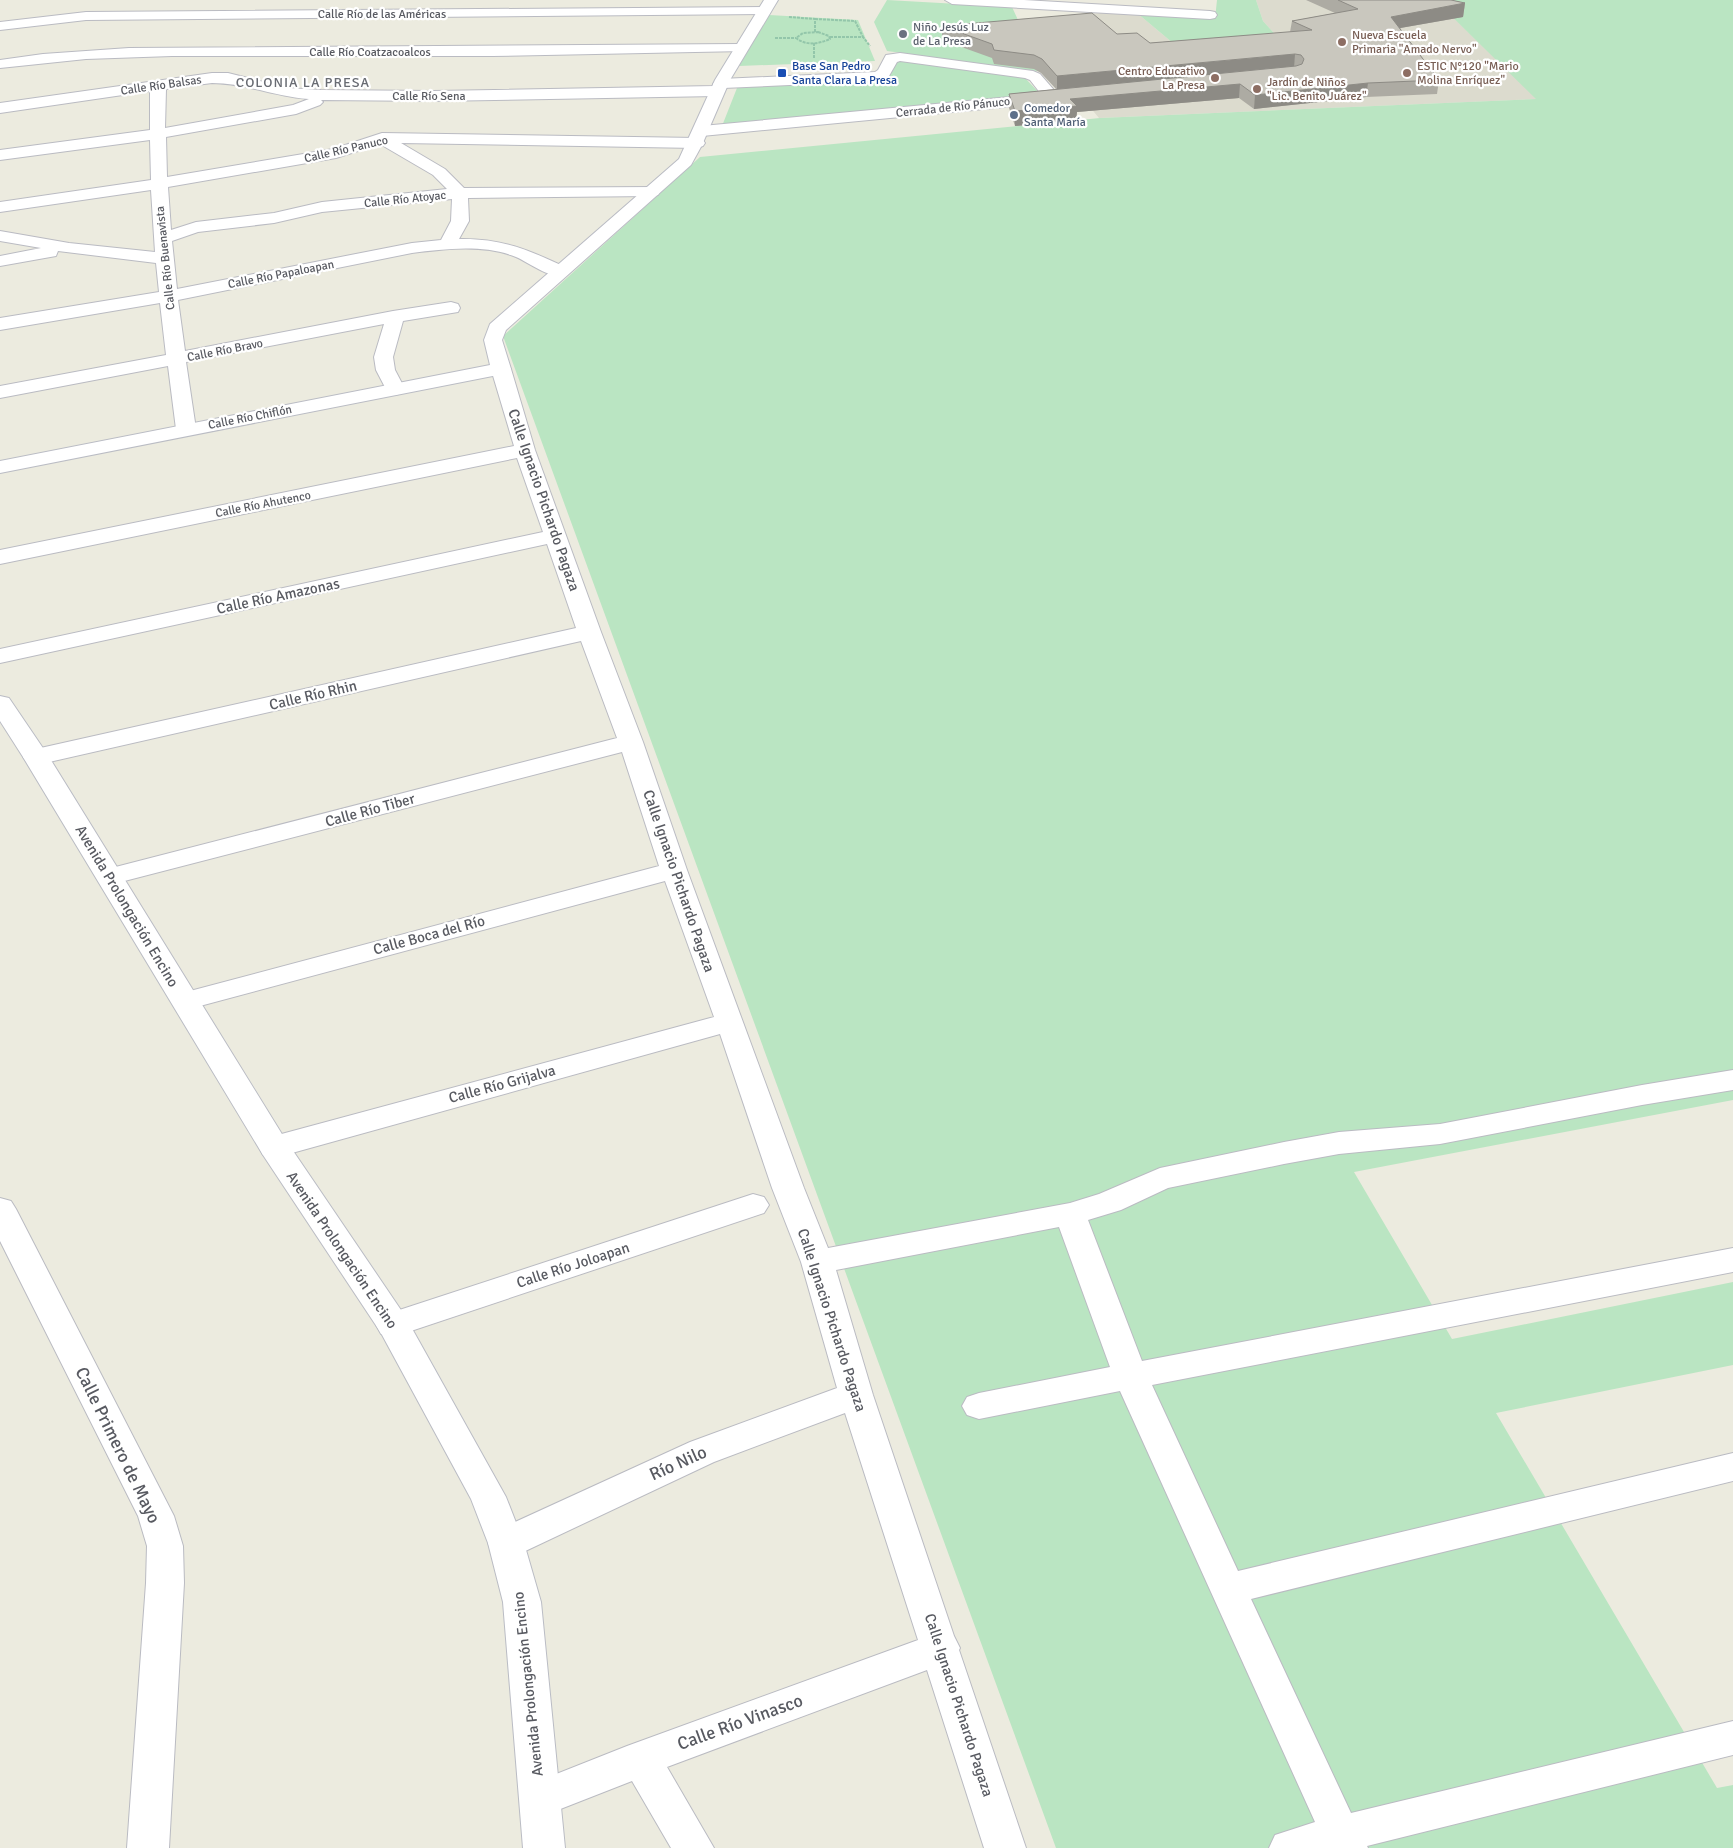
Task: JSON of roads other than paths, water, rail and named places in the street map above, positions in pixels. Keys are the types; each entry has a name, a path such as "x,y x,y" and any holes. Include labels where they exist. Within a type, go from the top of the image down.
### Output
{"street":[{"path":"296,15 311,0"},
{"path":"952,0 1210,15"},
{"name":"Calle Río de las Américas","path":"0,26 79,16 296,15 768,6"},
{"name":"Calle Ignacio Pichardo Pagaza","path":"768,6 740,48 719,87 699,137 685,162 496,328 493,340 525,450 589,632 631,742 674,870 788,1188 817,1262 856,1395 941,1648 1005,1848"},
{"path":"77,45 79,16"},
{"name":"Calle Río Coatzacoalcos","path":"0,64 77,45 145,52 387,52 740,48"},
{"name":"Calle Río Sena","path":"320,95 433,96 719,87 878,76 884,73 891,58 900,57 1028,74 1035,77 1052,97"},
{"name":"Calle Río Balsas","path":"0,108 220,78 287,93 320,95"},
{"name":"Calle Río Buenavista","path":"158,85 156,134 163,258 170,296 176,360 186,429"},
{"path":"0,156 156,134 296,109 312,104 320,95"},
{"name":"Cerrada de Río Pánuco","path":"699,137 1071,95"},
{"name":"Calle Río Panuco","path":"0,207 158,184 336,153 382,138 699,137"},
{"path":"382,138 439,172 460,193 460,221 447,245"},
{"name":"Calle Río Atoyac","path":"162,238 196,227 274,218 322,207 460,193 652,191"},
{"path":"0,236 69,248 163,258"},
{"name":"Calle Río Papaloapan","path":"0,324 170,296 412,248 447,245 513,250 559,271"},
{"path":"0,261 69,248"},
{"name":"Calle Río Bravo","path":"0,392 176,360 393,317 451,308"},
{"path":"393,317 395,325 384,351 384,363 395,389"},
{"name":"Calle Río Chiflón","path":"0,467 501,368"},
{"name":"Calle Río Ahutenco","path":"0,557 525,450"},
{"name":"Calle Río Amazonas","path":"0,656 556,536"},
{"name":"Calle Río Rhin","path":"36,757 589,632"},
{"name":"Avenida Prolongación Encino","path":"0,703 36,757 274,1147 393,1325 488,1497 506,1543 522,1602 544,1848"},
{"name":"Calle Río Tiber","path":"109,877 631,742"},
{"name":"Calle Boca del Río","path":"185,1001 674,870"},
{"name":"Calle Río Grijalva","path":"274,1147 730,1022"},
{"path":"817,1262 1070,1214 1110,1202 1160,1179 1284,1153 1339,1143 1440,1134 1642,1095 1733,1080"},
{"name":"Calle Río Joloapan","path":"393,1325 753,1205"},
{"name":"Calle Primero de Mayo","path":"0,1209 156,1516 165,1546 165,1583 148,1848"},
{"path":"1070,1214 1130,1375 1344,1841"},
{"path":"980,1406 1130,1375 1733,1260"},
{"name":"Río Nilo","path":"506,1543 702,1452 856,1395"},
{"path":"1227,1589 1733,1467"},
{"name":"Calle Río Vinasco","path":"540,1799 641,1759 941,1648"},
{"path":"1290,1848 1344,1841 1733,1738"},
{"path":"641,1759 693,1848"}],"place":[{"name":"Niño Jesús Luz de La Presa","path":"903,34"},
{"name":"Nueva Escuela Primaria \"Amado Nervo\"","path":"1342,42"},
{"name":"Base San Pedro Santa Clara La Presa","path":"782,73"},
{"name":"ESTIC N°120 \"Mario Molina Enríquez\"","path":"1407,73"},
{"name":"Centro Educativo La Presa","path":"1215,78"},
{"name":"Jardín de Niños \"Lic. Benito Juárez\"","path":"1257,89"},
{"name":"Comedor Santa María","path":"1014,115"}],"district":[{"name":"COLONIA LA PRESA","path":"303,82"}]}
